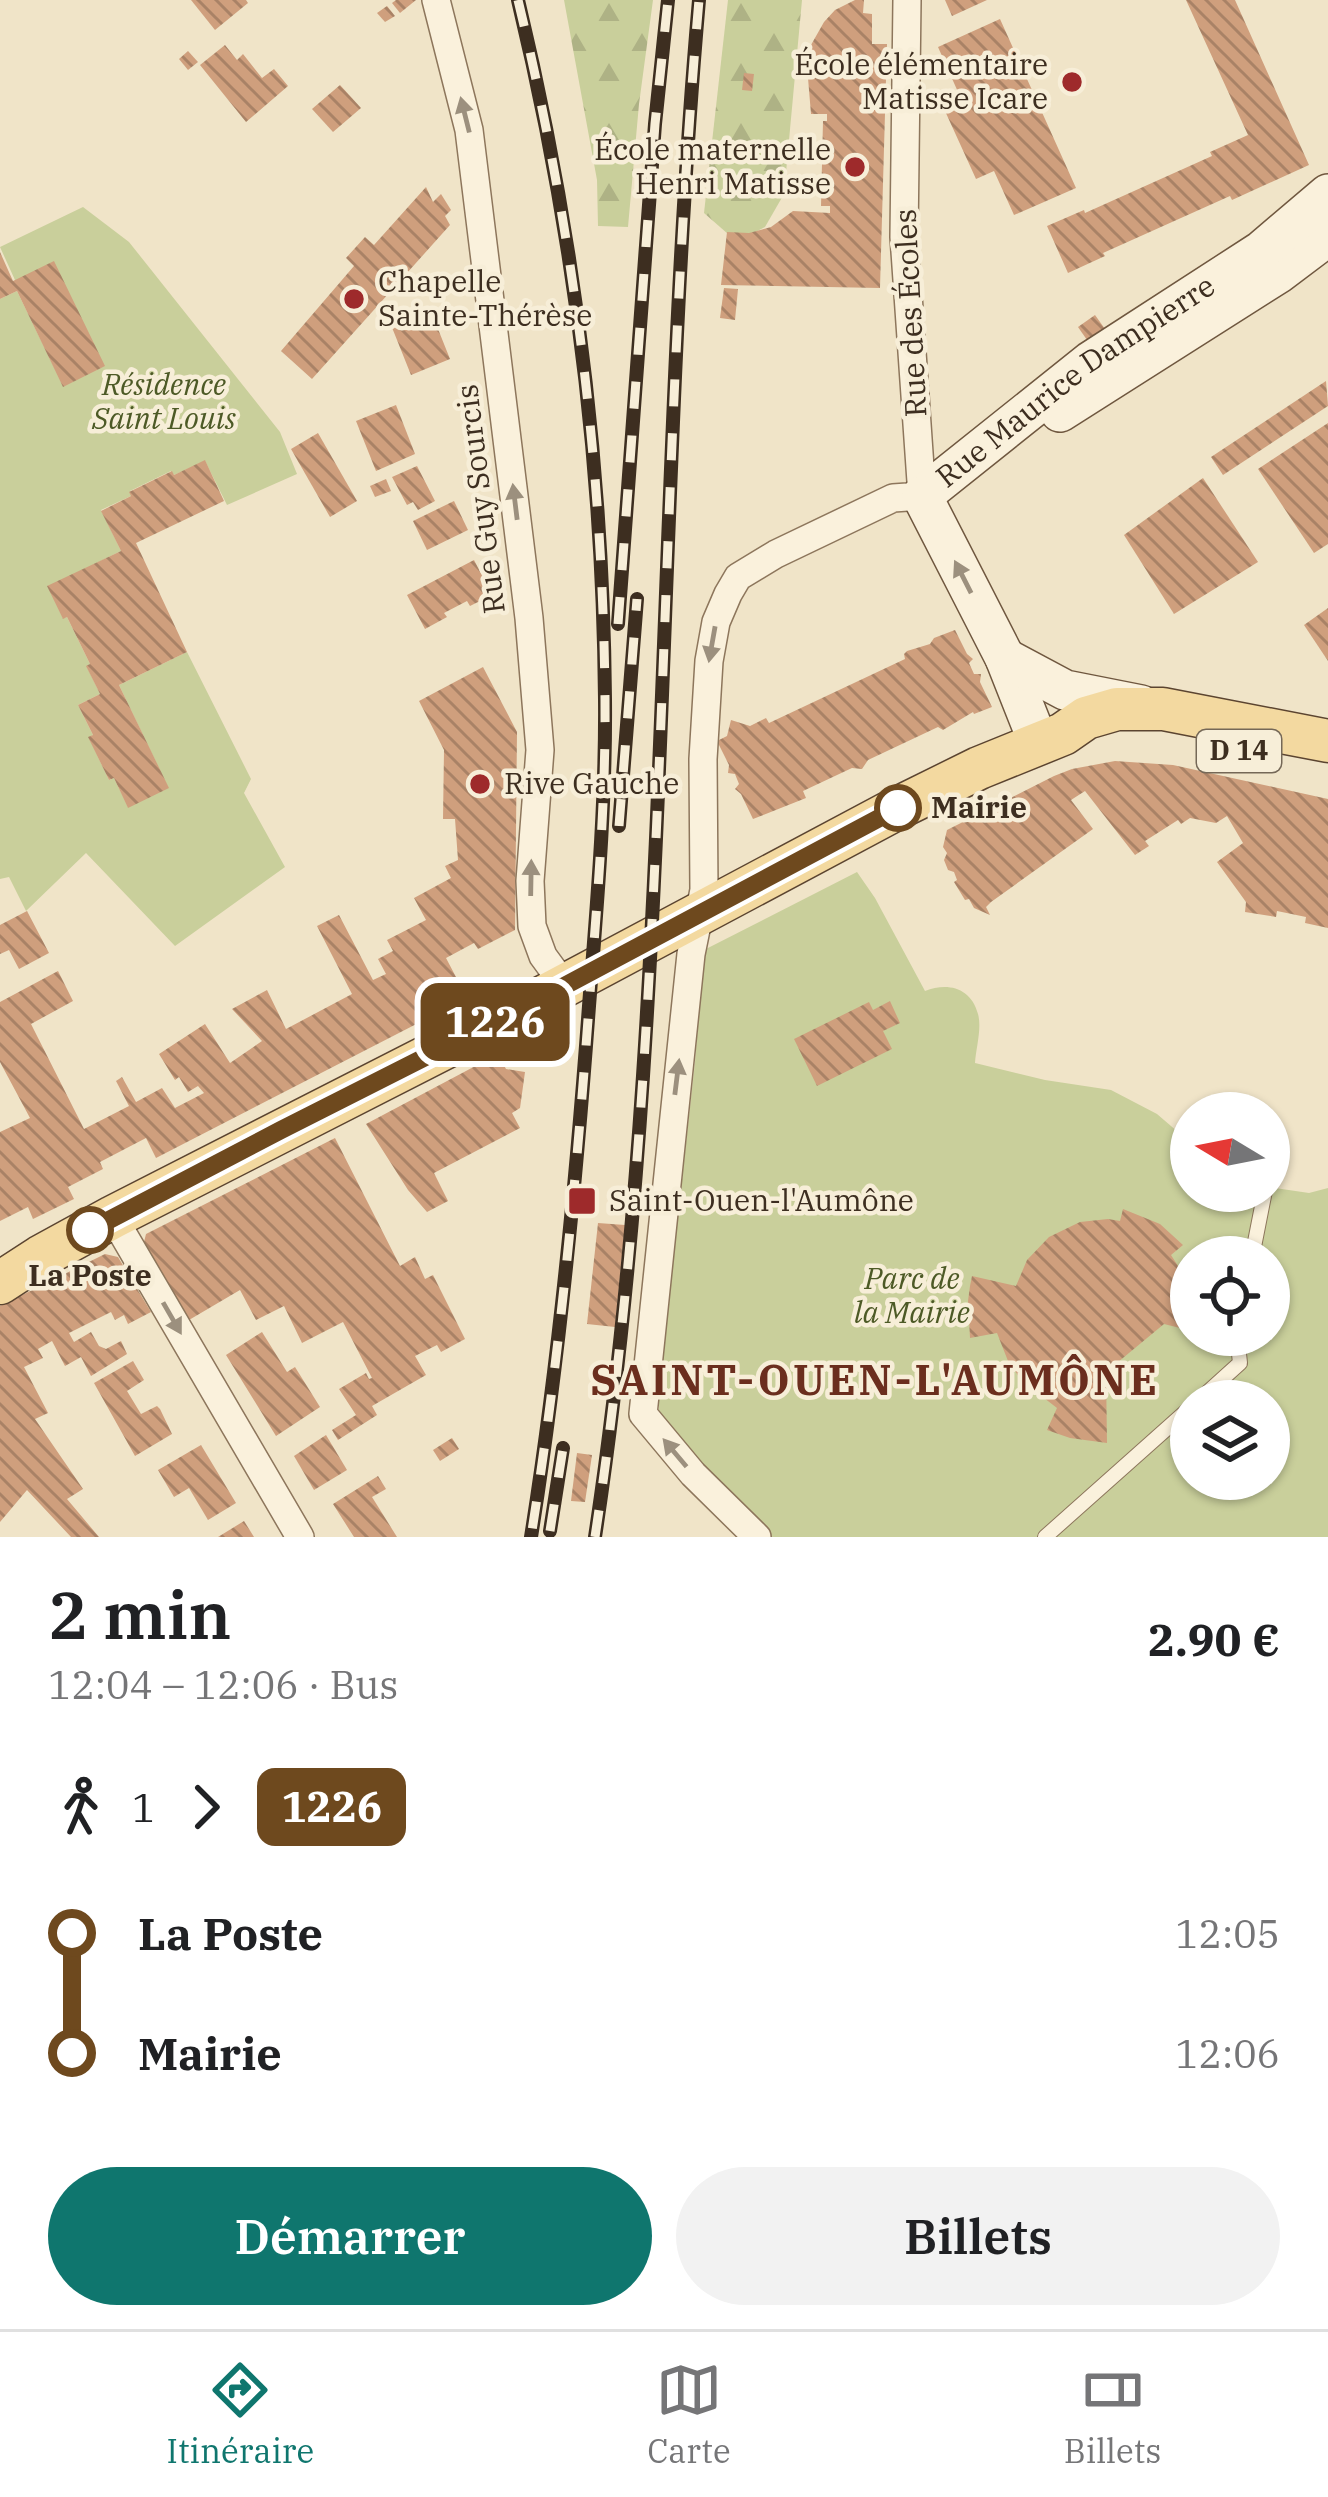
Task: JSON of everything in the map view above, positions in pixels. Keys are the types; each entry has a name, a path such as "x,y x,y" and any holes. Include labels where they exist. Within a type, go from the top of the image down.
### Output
{"main road":[{"name":"D 14","path":"0,1283 20,1259 112,1217 565,986 898,808 1051,739 1086,718 1117,709 1162,709 1328,741"},
{"name":"D 14","path":"1051,739 1108,731 1149,734 1328,769"}],"street":[{"name":"Rue Guy Sourcis","path":"436,0 470,130 529,618 540,750 530,881 532,926 543,956 565,986"},
{"name":"Rue des Écoles","path":"908,0 904,237 922,496 1051,739"},
{"name":"Rue Maurice Dampierre","path":"922,496 1091,361 1261,251 1328,194"},
{"name":"Rue Maurice Dampierre","path":"922,496 1280,273 1328,236"},
{"path":"757,1537 692,1474 643,1414 691,955 704,890 705,712 713,636 738,577 893,498 922,496"},
{"path":"1005,658 1065,690 1162,709"},
{"path":"112,1217 300,1537"}],"lane":[{"path":"1221,1380 1240,1363 1239,1356"},
{"path":"1045,1537 1170,1426"}],"green space":[{"path":"564,0 653,0 628,227 598,226 597,180"},
{"path":"728,0 802,0 784,194 765,227 746,237 728,234 704,213"},
{"name":"Résidence Saint Louis","path":"83,207 129,242 280,432 297,474 227,505 205,461 174,475 171,471 101,510 121,551 48,587 90,664 87,667 100,694 78,705 109,780 114,778 128,807 168,787 119,685 187,652 251,779 244,793 285,867 175,946 86,853 26,911 9,877 0,879 0,299 17,291 63,386 0,247"},
{"name":"Parc de la Mairie","path":"857,872 925,991 957,989 975,1005 979,1025 975,1063 1111,1090 1170,1125 1170,1212 1290,1212 1290,1190 1309,1193 1328,1188 1328,1537 765,1537 665,1426 659,1410 704,950"}],"building":[{"path":"191,0 246,0 248,3 215,30"},
{"path":"416,0 400,13 392,3"},
{"path":"855,0 864,0 863,13 872,14 872,44 887,44 880,288 721,285 727,232 771,227 793,211 830,213 830,206 821,206 827,114 811,114 807,66 811,45 824,22"},
{"path":"945,0 987,0 952,16"},
{"path":"1186,0 1235,0 1309,165 1232,200 1230,196 1068,273 1047,226 1212,156 1210,152 1248,135"},
{"path":"387,6 395,16 385,22 377,13"},
{"path":"1000,19 1076,188 1014,215 994,171 976,179 940,100 958,92 938,47"},
{"path":"225,45 237,60 243,54 262,78 274,69 288,86 246,122 200,65"},
{"path":"188,51 198,62 188,70 179,59"},
{"path":"744,73 754,74 752,91 742,90"},
{"path":"340,85 361,108 333,132 312,109"},
{"name":"Chapelle Sainte-Thérèse","path":"426,187 433,202 441,194 451,210 445,216 450,225 312,379 281,351 354,266 346,258 365,237 374,245"},
{"path":"0,252 13,281 54,261 105,366 63,387 17,291 0,299"},
{"path":"724,288 738,289 735,320 720,318"},
{"path":"430,309 450,359 411,375 391,325"},
{"path":"1095,315 1105,329 1087,340 1078,327"},
{"path":"1326,381 1328,406 1223,475 1211,457"},
{"path":"396,405 415,454 376,471 356,421"},
{"path":"1328,423 1328,544 1314,553 1258,469"},
{"path":"318,433 357,501 330,517 291,449"},
{"path":"205,460 224,501 136,543 187,652 119,685 169,788 128,808 88,737 93,735 78,705 100,694 86,666 90,664 47,586 121,551 101,511 131,496 129,492"},
{"path":"417,466 435,501 418,510 413,502 407,505 392,477"},
{"path":"1203,478 1258,562 1174,614 1124,535"},
{"path":"386,479 391,491 375,497 370,486"},
{"path":"454,501 468,530 427,550 413,521"},
{"path":"474,560 492,595 470,606 467,601 425,629 407,595"},
{"path":"1328,608 1328,661 1304,625"},
{"path":"955,630 973,659 969,663 974,674 981,674 992,707 943,730 938,727 868,760 862,769 852,768 803,791 806,798 753,819 735,789 739,784 735,774 728,773 717,741 727,736 731,720 750,726 766,718 769,723"},
{"path":"483,667 517,732 515,930 478,949 474,943 446,958 467,998 156,1158 146,1138 100,1162 103,1169 68,1187 74,1199 33,1219 28,1207 0,1221 0,1132 30,1118 0,1062 0,1002 58,971 73,1001 31,1024 84,1129 129,1106 116,1081 122,1077 136,1102 162,1088 175,1108 204,1093 198,1086 188,1092 159,1054 205,1024 230,1063 262,1041 232,1009 267,990 286,1029 352,994 317,926 339,915 373,980 386,974 378,959 393,951 387,940 426,920 414,898 451,878 445,866 458,860 455,819 443,819 444,750 419,701"},
{"path":"1115,761 1173,765 1328,799 1328,928 1277,911 1276,917 1245,912 1246,902 1217,862 1243,843 1227,816 1216,823 1190,818 1181,824 1178,820 1145,841 1149,846 1135,855 1085,791 1071,800 1093,829 991,902 986,907 990,915 965,900 944,860 947,830 1054,776"},
{"path":"27,911 49,953 19,969 9,950 0,954 0,925"},
{"path":"890,1001 900,1023 883,1031 892,1049 817,1086 794,1039 869,1002 873,1010"},
{"path":"498,1054 506,1069 525,1072 520,1108 512,1113 520,1128 434,1173 448,1201 427,1212 366,1124"},
{"path":"335,1138 400,1266 415,1257 425,1279 433,1275 465,1339 441,1352 437,1345 415,1356 426,1375 372,1406 377,1415 338,1440 332,1430 356,1415 339,1389 366,1373 372,1378 343,1322 302,1343 284,1306 256,1320 240,1290 189,1320 143,1246 146,1234"},
{"path":"1123,1209 1160,1224 1173,1236 1170,1326 1164,1324 1106,1372 1107,1443 1070,1438 1047,1430 1057,1408 1022,1381 997,1333 970,1338 972,1276 1016,1286 1027,1260 1049,1237 1080,1222 1120,1221"},
{"path":"598,1223 625,1225 615,1327 587,1324"},
{"path":"105,1254 118,1257 151,1312 128,1324 124,1315 115,1320 111,1312 69,1333 74,1342 91,1332 106,1349 121,1341 127,1354 91,1376 81,1357 65,1366 52,1341 38,1349 43,1358 24,1367 48,1413 35,1419 83,1489 67,1499 99,1537 71,1537 27,1490 0,1522 0,1306"},
{"path":"262,1332 287,1372 295,1367 320,1407 276,1436 226,1355"},
{"path":"133,1361 144,1380 127,1391 141,1414 157,1406 172,1434 135,1456 94,1383"},
{"path":"326,1435 347,1470 314,1490 294,1456"},
{"path":"452,1438 459,1449 440,1461 433,1450"},
{"path":"201,1445 236,1503 208,1520 189,1488 174,1497 158,1470"},
{"path":"577,1453 592,1455 585,1502 571,1501"},
{"path":"378,1476 386,1489 372,1497 397,1537 354,1537 333,1504"},
{"path":"244,1521 254,1537 218,1537"}],"railway":[{"path":"518,0 555,173 581,347 598,522 605,699 600,853 578,1139 531,1537"},
{"path":"618,624 668,0"},
{"path":"595,1537 620,1346 650,962 675,385 699,0"},
{"path":"619,826 637,599"},
{"path":"550,1531 563,1448"}],"bus line":[{"name":"1226","path":"90,1230 898,808"}],"place":[{"name":"École élémentaire Matisse Icare","path":"1072,82"},
{"name":"École maternelle Henri Matisse","path":"855,167"},
{"name":"Chapelle Sainte-Thérèse","path":"354,299"},
{"name":"Rive Gauche","path":"480,784"},
{"name":"Mairie","path":"898,808"},
{"name":"Saint-Ouen-l'Aumône","path":"582,1201"},
{"name":"La Poste","path":"90,1230"}],"district":[{"name":"SAINT-OUEN-L'AUMÔNE","path":"875,1380"}]}
